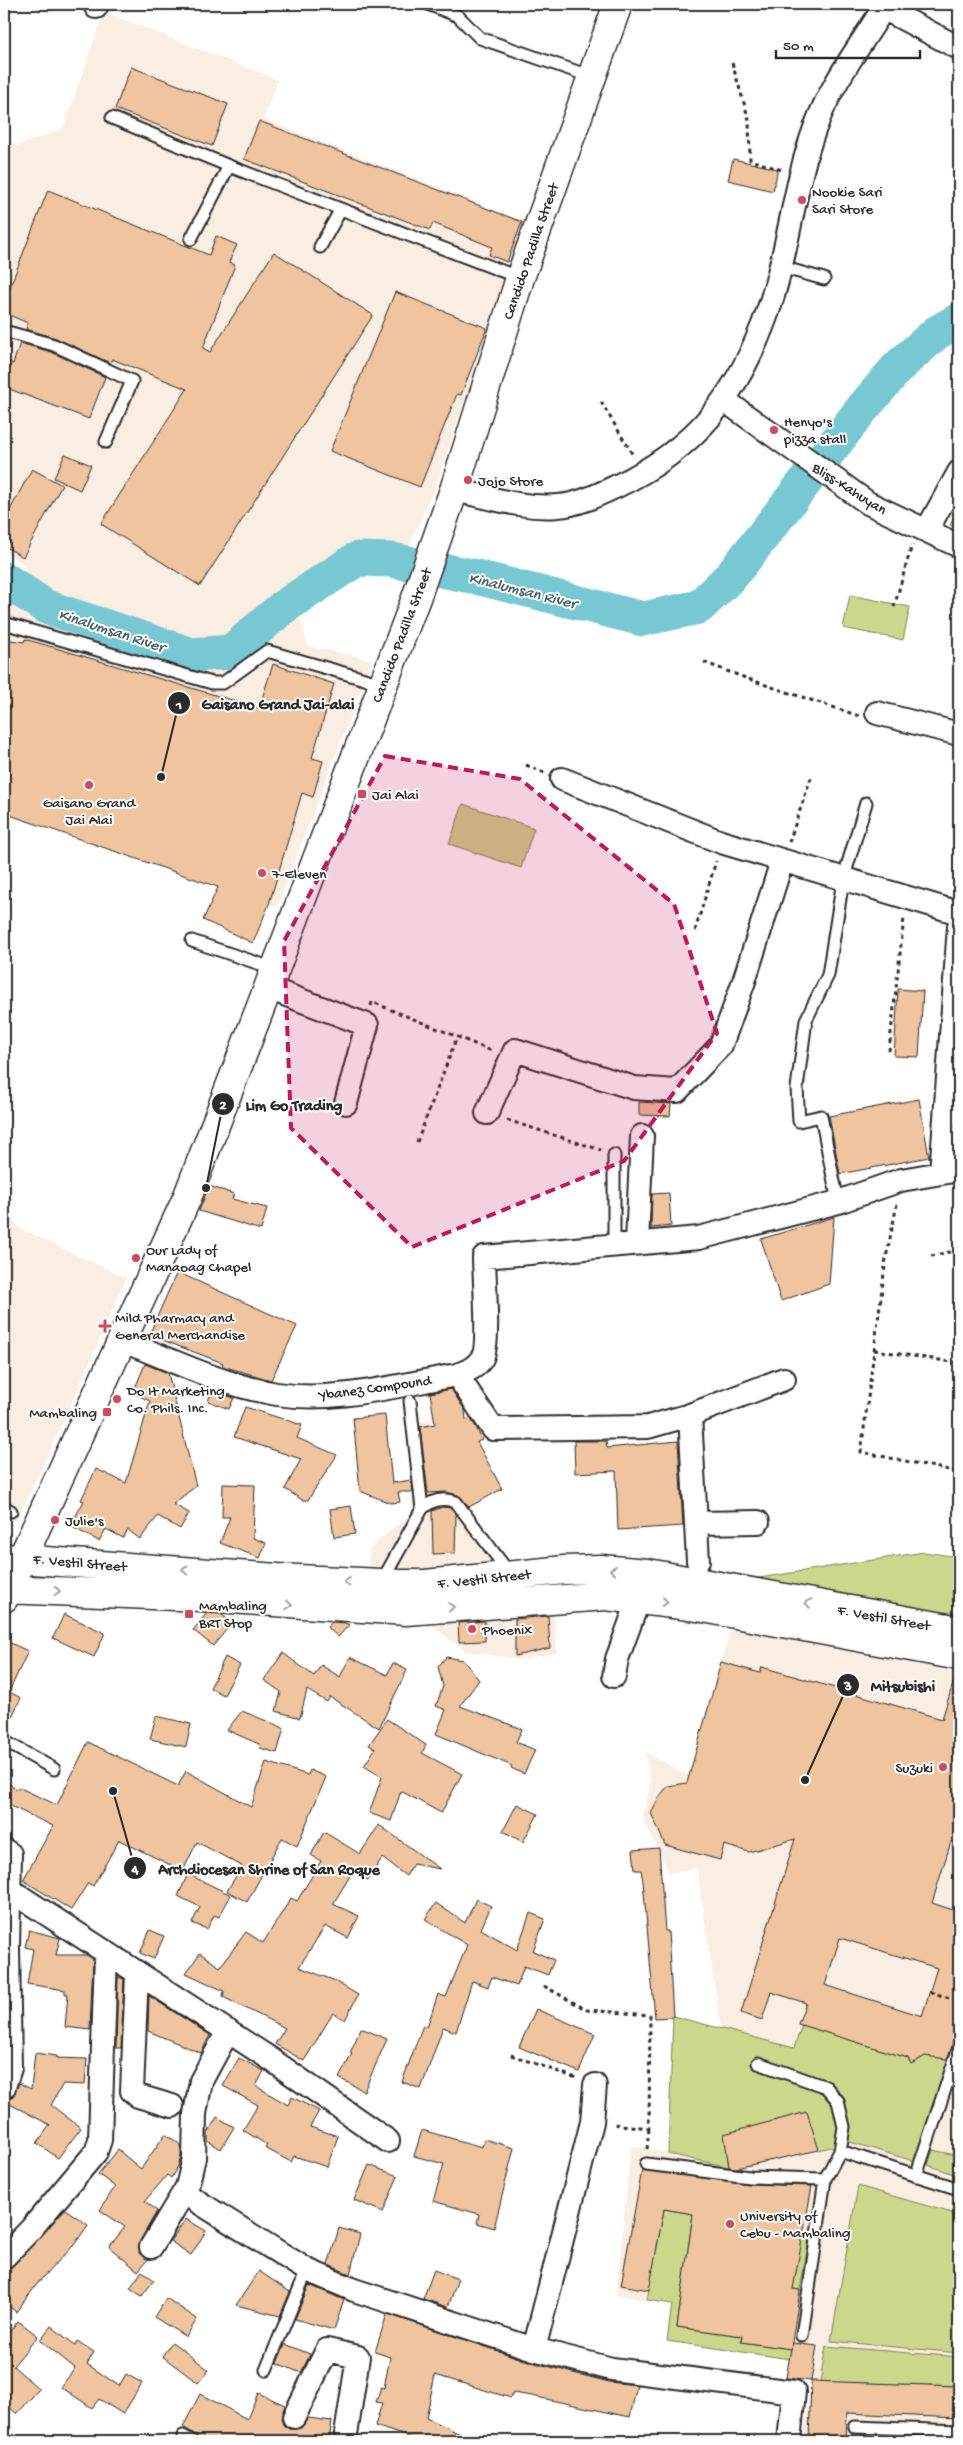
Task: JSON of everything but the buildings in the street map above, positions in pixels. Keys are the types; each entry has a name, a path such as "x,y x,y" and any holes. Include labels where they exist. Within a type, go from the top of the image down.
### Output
{"main road":[{"name":"Candido Padilla Street","path":"5,1592 13,1557 122,1341 187,1198 272,978 416,598 454,490 520,278 618,4"},
{"name":"F. Vestil Street","path":"13,1557 278,1578 425,1584 601,1569 648,1574 959,1630"},
{"name":"F. Vestil Street","path":"5,1592 201,1598 406,1611 606,1596 639,1599 759,1618 959,1656"}],"street":[{"path":"454,490 524,505 560,506 595,496 644,473 695,436 724,400 750,356 768,310 781,266 799,176 815,126 836,84 881,5 959,48"},
{"name":"Bliss-Kahuyan","path":"724,400 868,503 959,546"},
{"path":"922,528 959,472"},
{"path":"877,712 959,734"},
{"path":"562,780 721,842 843,880 906,896 959,913"},
{"path":"487,1113 515,1050 634,1088 677,1091 721,1045 744,981 782,861"},
{"path":"614,1244 699,1238 838,1202 901,1180 950,1172 959,926"},
{"path":"272,978 367,1025 346,1103"},
{"path":"637,1242 642,1136"},
{"name":"Ybanez Compound","path":"122,1341 229,1382 276,1394 308,1396 343,1395 457,1375 474,1368 484,1357 486,1341 484,1258 614,1244"},
{"path":"457,1375 494,1429 648,1427 690,1415 784,1379"},
{"path":"690,1415 698,1562"},
{"path":"697,1523 758,1522"},
{"path":"614,1676 617,1659 639,1599"},
{"path":"4,1850 10,1854 8,1948 10,2068 4,2087"},
{"path":"10,1890 137,1974 228,2031 388,2141"},
{"path":"4,2256 31,2229 96,2152 100,2140 106,1953"},
{"path":"137,1974 132,2090 138,2096 172,2106"},
{"path":"151,2247 184,2193 194,2158 195,2114 201,2081 228,2031"},
{"path":"534,2349 592,2122 595,2085"},
{"path":"184,2193 307,2270 354,2290 534,2349 612,2369 794,2392 789,2441"},
{"path":"294,2417 327,2350 358,2357 345,2441"}],"lane":[{"path":"428,4 458,16 480,38 592,77"},
{"path":"112,118 229,166 520,278"},
{"path":"191,240 229,166"},
{"path":"320,247 341,209"},
{"path":"781,266 824,279"},
{"path":"4,331 54,345 132,381 106,442"},
{"path":"4,623 212,683 223,683 267,651 382,684"},
{"path":"838,1202 821,1116 800,1121 797,1088 806,1020 828,975 843,880 866,803"},
{"path":"192,941 272,978"},
{"path":"614,1155 614,1244"},
{"path":"410,1402 422,1510"},
{"path":"381,1583 422,1510 431,1502 447,1499 456,1502 511,1576"},
{"path":"4,1741 54,1770"},
{"path":"916,2176 959,2047"},
{"path":"758,2064 826,2087 838,2101 844,2127 840,2151 825,2179 802,2336"},
{"path":"840,2151 959,2189"},
{"path":"646,2164 750,2177 825,2179"},
{"path":"266,2370 307,2270"},
{"path":"855,2427 959,2431"}],"path":[{"path":"732,63 749,120 750,160 799,176"},
{"path":"601,402 644,473"},
{"path":"894,607 922,528"},
{"path":"704,662 755,683 785,690 859,716 877,712"},
{"path":"782,861 812,775"},
{"path":"695,931 721,842"},
{"path":"889,1051 906,896"},
{"path":"372,1002 511,1059"},
{"path":"417,1142 457,1037"},
{"path":"487,1113 614,1155"},
{"path":"901,1180 886,1258 860,1452 959,1472"},
{"path":"931,1256 959,1250"},
{"path":"874,1350 959,1363"},
{"path":"544,1986 587,2010 650,2015 649,2128 646,2164"},
{"path":"930,1992 959,2001"},
{"path":"511,2055 595,2085"},
{"path":"592,2122 649,2128"}],"highlighted area":[{"path":"385,756 520,779 674,904 717,1033 624,1161 412,1247 291,1128 284,941"}],"shaded area":[{"path":"104,12 278,80 263,119 526,222 436,483 407,550 343,548 326,558 282,598 236,631 209,644 168,639 24,584 25,564 4,553 4,140 17,146 63,129"},
{"path":"4,591 38,616 197,667 232,656 274,636 300,618 308,646 372,660 277,907 4,813"},
{"path":"4,1213 21,1229 126,1278 79,1387 16,1522 4,1515"},
{"path":"437,1418 457,1494 507,1566 366,1576 370,1548 412,1513 409,1424"},
{"path":"554,1612 557,1653 519,1660 464,1650 424,1619"},
{"path":"731,1628 959,1673 959,2441 803,2441 811,2382 786,2379 789,2359 667,2341 672,2304 616,2295 631,2146 668,2153 673,2016 721,2028 697,1868 669,1873 643,1818 651,1780 645,1752 689,1776"}],"green space":[{"path":"959,506 959,530 950,525"},
{"path":"850,595 910,607 903,640 843,628"},
{"path":"463,804 534,828 521,868 449,844"},
{"path":"924,1552 959,1557 959,1617 740,1581"},
{"path":"673,2016 794,2048 802,2025 908,2058 914,2063 922,2058 924,2054 950,2060 917,2162 850,2142 819,2150 725,2134 729,2167 668,2154"},
{"path":"933,2150 959,2156 959,2176 928,2165"},
{"path":"858,2186 959,2215 959,2353 831,2341"},
{"path":"664,2209 693,2214 677,2327 742,2336 742,2342 791,2349 790,2359 667,2341 672,2304 647,2300"},
{"path":"803,2231 810,2233 800,2290 713,2278"},
{"path":"826,2346 959,2357 959,2386 820,2382"}],"waterway":[{"name":"Kinalumsan River","path":"4,579 46,607 192,655 231,652 282,608 357,559 392,560 476,577 643,619 699,607 732,575 862,409 898,367 936,333 959,320"}],"place":[{"name":"Nookie Sari Sari Store","path":"802,200"},
{"name":"Henyo's pizza stall","path":"774,430"},
{"name":"Jojo Store","path":"468,480"},
{"name":"Gaisano Grand Jai-alai","path":"161,777"},
{"name":"Gaisano Grand Jai Alai","path":"89,785"},
{"name":"Jai Alai","path":"362,794"},
{"name":"7-Eleven","path":"262,873"},
{"name":"Lim Go Trading","path":"206,1188"},
{"name":"Our Lady of Manaoag Chapel","path":"136,1258"},
{"name":"Mild Pharmacy and General Merchandise","path":"105,1326"},
{"name":"Do It Marketing Co. Phils. Inc.","path":"117,1399"},
{"name":"Mambaling","path":"107,1412"},
{"name":"Julie's","path":"55,1520"},
{"name":"Mambaling BRT Stop","path":"189,1614"},
{"name":"Phoenix","path":"472,1629"},
{"name":"Suzuki","path":"943,1767"},
{"name":"Mitsubishi","path":"805,1780"},
{"name":"Archdiocesan Shrine of San Roque","path":"113,1791"},
{"name":"University of Cebu - Mambaling","path":"730,2224"}]}
